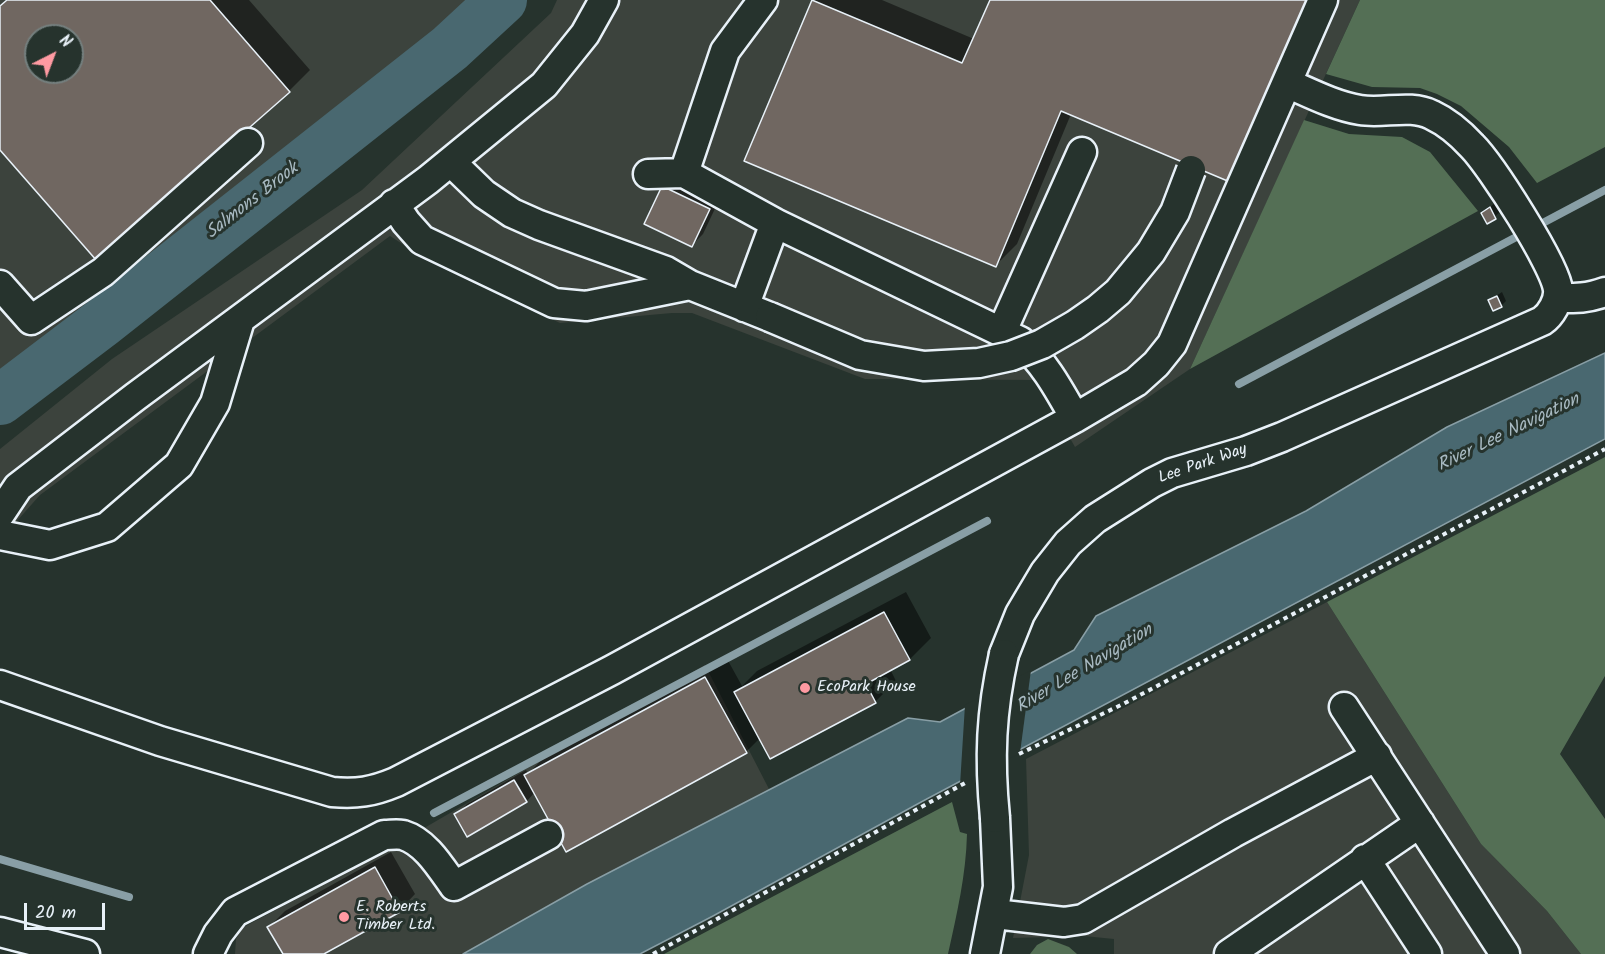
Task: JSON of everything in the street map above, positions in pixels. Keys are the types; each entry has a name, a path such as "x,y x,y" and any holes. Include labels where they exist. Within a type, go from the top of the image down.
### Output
{"street":[{"path":"0,514 18,487 451,162 544,85 585,34 604,0"},
{"path":"684,173 725,51 763,0"},
{"path":"0,685 160,741 332,792 352,794 373,791 396,782 612,670 1075,418 1136,382 1156,364 1172,344 1323,0"},
{"path":"1287,83 1361,110 1419,111 1439,119 1462,136 1488,164 1549,263 1557,283 1558,297 1590,298 1605,292"},
{"path":"0,285 31,320 103,272 248,143"},
{"path":"1002,332 1083,152"},
{"path":"451,162 484,194 512,213 539,225 666,271 690,285 860,355 924,366 980,363 1011,356 1042,344 1098,309 1118,292 1152,252 1175,212 1191,170"},
{"path":"648,174 684,173 775,223 1020,341 1034,353 1049,373 1075,418"},
{"path":"394,204 422,240 554,303 586,306 690,285"},
{"path":"744,307 775,223"},
{"name":"Lee Park Way","path":"986,954 995,914 998,887 991,774 991,732 1004,654 1020,614 1045,573 1068,543 1104,513 1152,483 1173,473 1246,451 1282,437 1542,321 1553,308 1558,297"},
{"path":"0,535 50,545 107,527 179,465 215,403 240,320"},
{"path":"1344,707 1505,954"},
{"path":"995,914 1064,922 1083,919 1214,844 1377,756"},
{"path":"1229,954 1420,823"},
{"path":"208,954 218,934 234,912 384,835 402,835 418,843 454,886 548,835"},
{"path":"1365,859 1427,954"},
{"path":"0,932 85,954"}],"path":[{"path":"1014,756 1123,704 1605,449"},
{"path":"653,954 974,778"}],"shaded area":[{"path":"0,0 494,0 491,5 0,389"},
{"path":"557,0 1360,0 1190,369 1075,447 1037,380 865,379 692,313 560,323 424,258 390,236 40,495 0,540 0,449 112,359 362,190 551,13"},
{"path":"1327,602 1481,844 1547,911 1581,954 1114,954 1114,939 1084,936 1013,938 1029,855 1026,759"},
{"path":"705,665 769,789 463,954 235,954 236,939 242,928 376,856"}],"green space":[{"path":"1360,0 1605,0 1605,147 1537,183 1509,147 1461,106 1420,88 1372,87 1326,74"},
{"path":"1304,120 1349,134 1402,137 1430,152 1478,211 1190,369"},
{"path":"1605,457 1605,676 1560,754 1605,819 1605,954 1581,954 1547,911 1481,844 1327,602"},
{"path":"952,802 960,832 967,834 963,879 948,954 664,954"},
{"path":"1048,939 1069,947 1077,954 1030,954 1037,945"}],"water":[{"name":"River Lee Navigation","path":"1605,353 1605,439 923,801 713,916 640,954 463,954 587,884 908,718 940,722 1074,650 1096,616 1306,511 1447,427"}],"pier":[{"path":"1031,670 1020,753 960,785 965,705"}],"building":[{"path":"7,0 210,0 290,92 97,261 0,150 0,6"},
{"path":"812,0 962,63 990,0 1310,0 1230,182 1061,111 996,267 744,161"},
{"path":"662,186 710,209 692,247 644,224"},
{"path":"1490,207 1496,219 1487,224 1481,213"},
{"path":"1497,296 1502,307 1493,311 1488,300"},
{"name":"EcoPark House","path":"884,612 910,660 866,684 876,703 770,759 734,692"},
{"path":"705,677 747,753 566,852 524,775"},
{"path":"514,780 527,802 467,837 454,814"},
{"path":"375,867 400,912 324,954 283,954 267,927"}],"waterway":[{"name":"Salmons Brook","path":"0,400 103,322 450,48 502,0"},
{"path":"1239,384 1605,190"},
{"path":"434,813 987,521"},
{"path":"0,859 129,897"}],"place":[{"name":"EcoPark House","path":"805,688"},
{"name":"E. Roberts Timber Ltd.","path":"344,917"}]}
